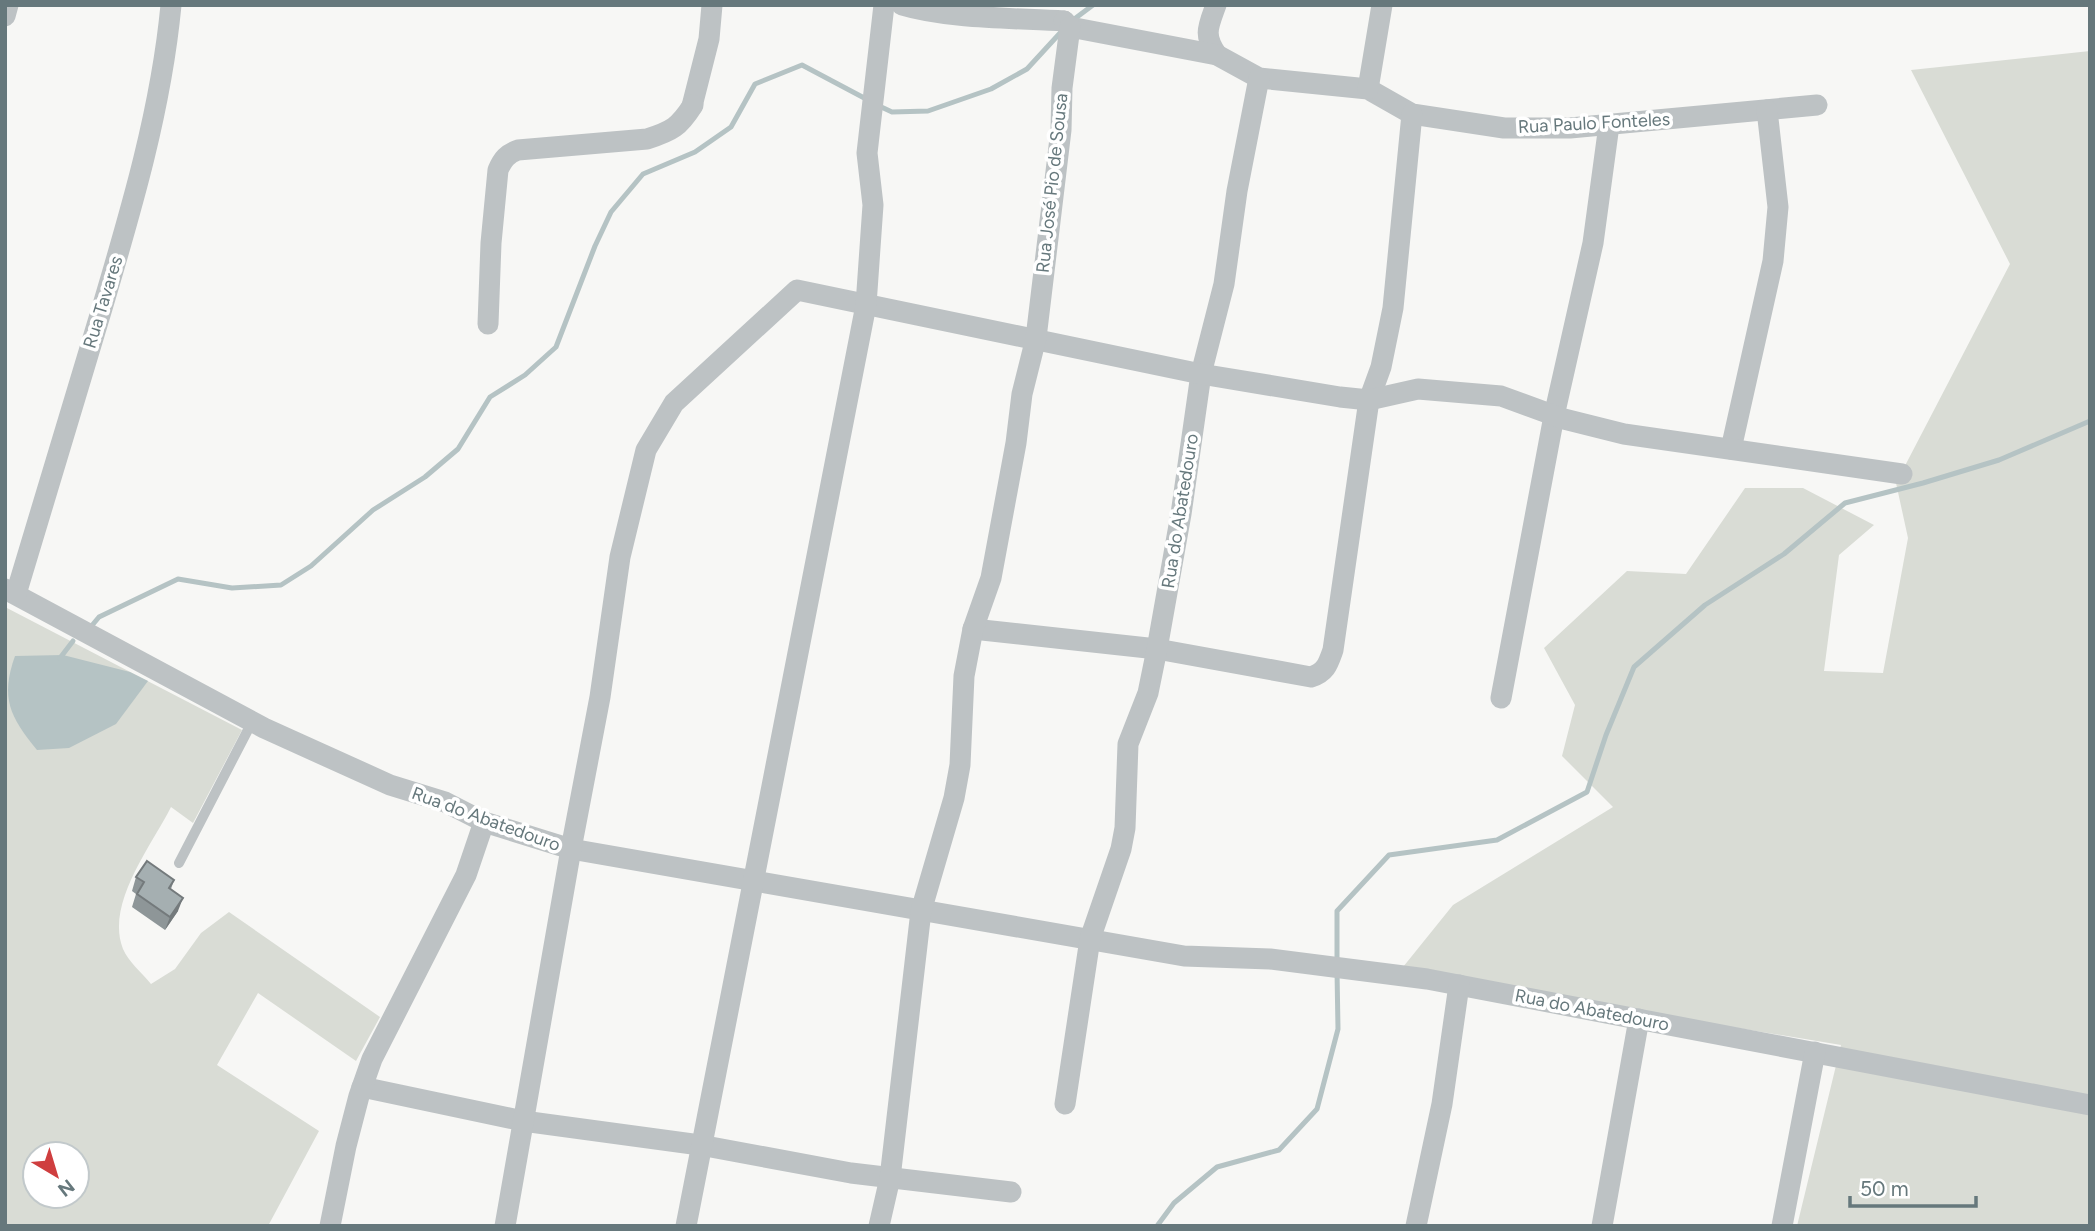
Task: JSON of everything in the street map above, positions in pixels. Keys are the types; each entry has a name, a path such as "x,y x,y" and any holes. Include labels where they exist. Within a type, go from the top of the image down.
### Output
{"street":[{"path":"5,16 8,5"},
{"name":"Rua Tavares","path":"11,592 118,255 150,129 167,47 171,5"},
{"path":"488,324 491,243 498,170 502,160 518,150 647,139 665,134 680,125 693,105 709,39 712,5"},
{"path":"686,1226 866,305 873,205 867,153 884,5"},
{"path":"902,5 914,9 982,16 1067,18"},
{"path":"1216,5 1207,32 1209,44 1217,55"},
{"path":"1368,89 1382,5"},
{"name":"Rua Paulo Fonteles","path":"1067,18 1217,55 1259,78 1368,89 1412,114 1504,128 1570,128 1817,105"},
{"name":"Rua José Pio de Sousa","path":"879,1226 890,1178 921,911 954,798 960,765 964,676 973,628 991,578 1016,443 1022,394 1036,338 1061,130 1067,18"},
{"name":"Rua do Abatedouro","path":"1065,1104 1090,939 1121,849 1125,828 1128,744 1148,692 1157,649 1202,374 1224,284 1237,191 1259,78"},
{"path":"1731,449 1773,261 1778,208 1767,110"},
{"path":"973,628 1157,649 1311,677 1321,674 1328,665 1333,650 1369,400 1381,367 1393,308 1412,114"},
{"path":"1501,698 1554,416 1592,243 1609,125"},
{"path":"505,1226 600,697 620,557 646,450 674,403 797,290 1202,374 1340,397 1369,400 1418,389 1502,396 1554,416 1624,433 1902,474"},
{"name":"Rua do Abatedouro","path":"11,592 252,722 390,785 445,802 484,822 571,849 1184,956 1270,959 1459,985 2090,1105"},
{"path":"330,1226 346,1146 372,1059 466,875 484,822"},
{"path":"1416,1226 1442,1104 1459,985"},
{"path":"1602,1226 1639,1019"},
{"path":"1782,1226 1815,1052"},
{"path":"362,1087 523,1121 700,1145 851,1173 1011,1192"}],"lane":[{"path":"179,863 252,722"}],"shaded area":[{"path":"2090,51 2090,1226 1797,1226 1841,1045 1399,972 1453,905 1613,807 1562,756 1575,705 1544,648 1627,571 1686,574 1745,488 1803,488 1874,525 1839,555 1824,671 1883,673 1908,538 1896,483 2010,264 1911,70"},
{"path":"5,607 242,730 193,823 171,807 125,894 119,932 123,949 151,984 175,969 201,933 229,912 380,1017 356,1061 258,993 217,1065 319,1131 268,1226 5,1226"},
{"path":"63,655 130,672 148,681 116,724 69,748 37,750 20,727 10,706 8,684 15,656"}],"building":[{"path":"147,861 174,880 169,888 183,898 170,917 137,894 144,882 136,877"}],"waterway":[{"path":"1073,20 1093,5"},
{"path":"877,105 892,112 928,111 991,89 1027,69 1061,32"},
{"path":"89,629 99,617 178,579 232,588 281,585 311,566 373,510 425,477 458,449 490,397 525,375 556,347 611,212 643,174 695,152 731,127 755,84 802,65 868,100"},
{"path":"1337,961 1337,911 1389,855 1497,840 1587,792 1606,735 1634,667 1705,605 1784,554 1845,503 1999,460 2090,421"},
{"path":"60,658 73,641"},
{"path":"1157,1226 1174,1203 1217,1167 1279,1150 1317,1109 1338,1029 1337,971"}]}
